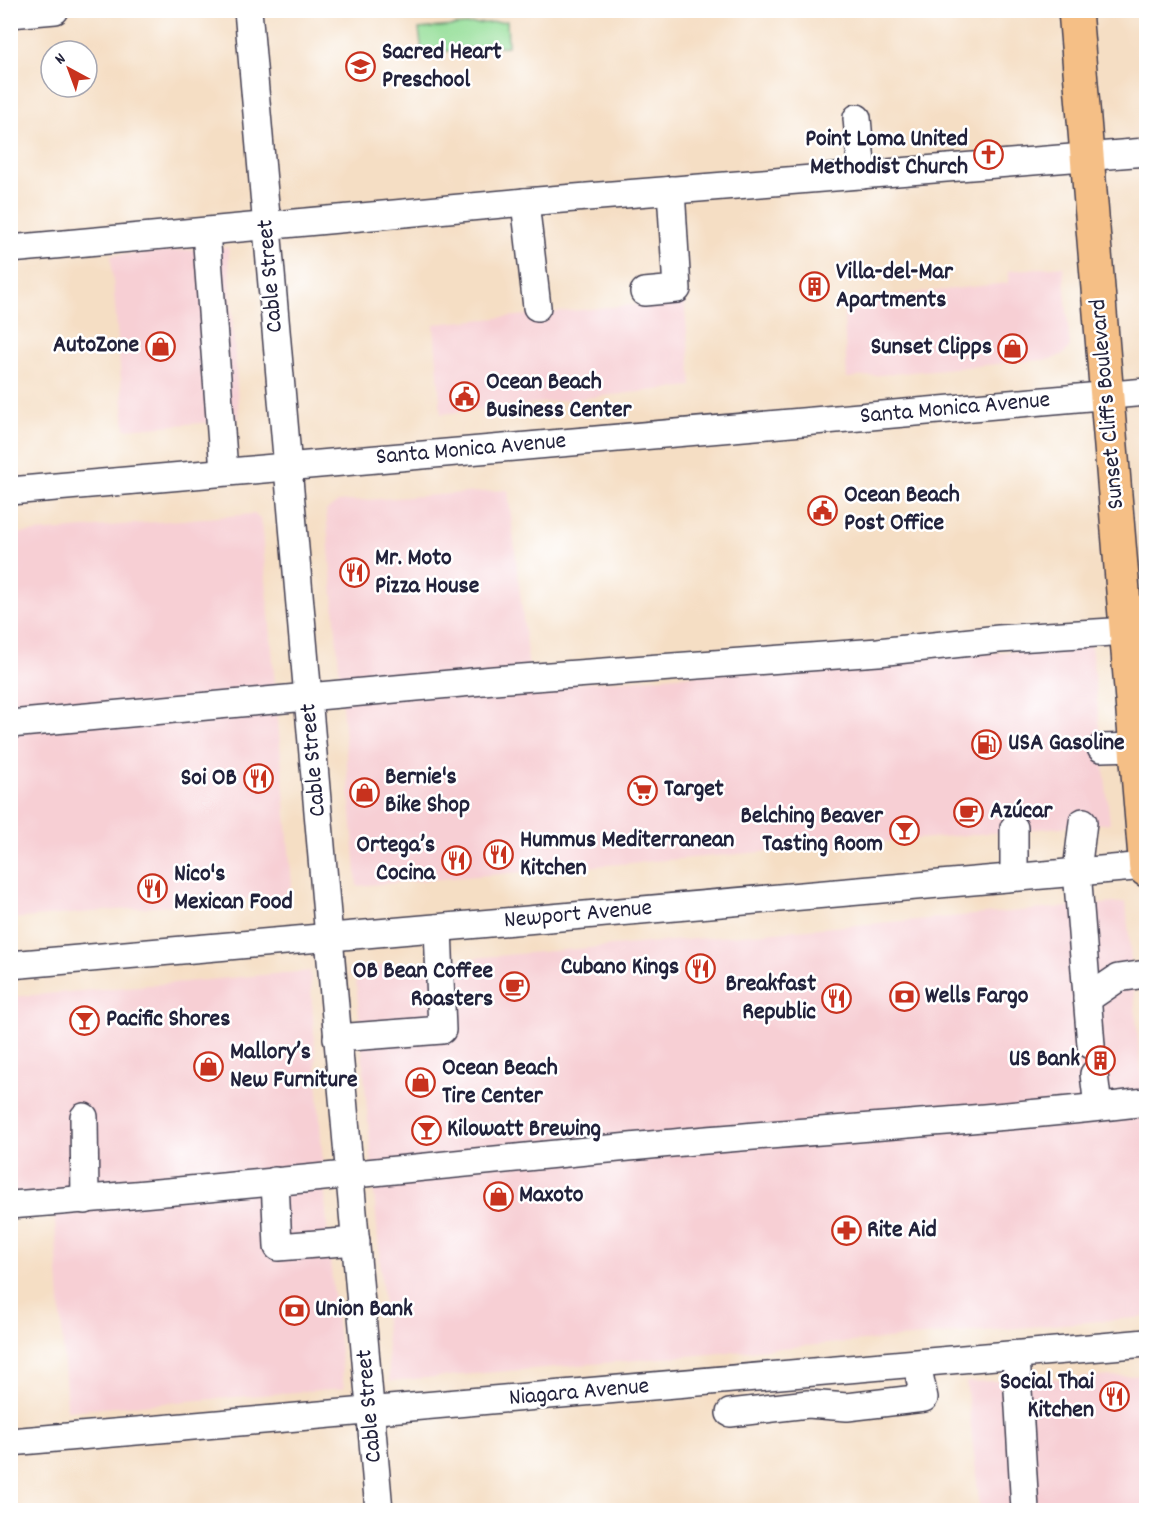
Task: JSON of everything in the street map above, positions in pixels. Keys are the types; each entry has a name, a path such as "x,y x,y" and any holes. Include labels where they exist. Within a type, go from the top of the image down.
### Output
{"main road":[{"name":"Sunset Cliffs Boulevard","path":"1075,10 1138,747 1146,867"}],"street":[{"path":"10,14 55,10"},
{"name":"Cable Street","path":"248,10 286,466 309,696 379,1510"},
{"path":"857,118 862,175"},
{"path":"10,249 525,202 1146,152"},
{"path":"644,292 677,289 671,190"},
{"path":"525,202 537,307"},
{"path":"206,232 224,471"},
{"name":"Santa Monica Avenue","path":"10,490 1146,392"},
{"path":"10,724 309,696 1128,631"},
{"path":"1101,748 1138,747"},
{"path":"1083,822 1077,871 1091,1045"},
{"path":"1014,828 1014,877"},
{"name":"Newport Avenue","path":"10,965 1077,871 1146,867"},
{"path":"337,1038 442,1030 438,928"},
{"path":"1087,999 1118,978 1146,974"},
{"path":"1094,1074 1098,1107"},
{"path":"10,1205 1146,1102"},
{"path":"84,1117 85,1200"},
{"path":"275,1181 278,1247 356,1241"},
{"name":"Niagara Avenue","path":"10,1442 1146,1343"},
{"path":"1016,1356 1025,1510"},
{"path":"738,1380 736,1412 815,1405 847,1407 924,1398 917,1364"},
{"path":"862,1369 867,1404"},
{"path":"811,1373 815,1405"}],"shaded area":[{"path":"228,247 239,420 125,429 111,255"},
{"path":"1063,266 1070,346 1064,354 1052,359 847,378 843,301 1008,283 1008,271"},
{"path":"684,300 692,386 441,414 434,324"},
{"path":"508,490 531,687 1091,645 1110,823 357,886 326,511 338,502"},
{"path":"254,514 261,520 292,885 283,896 11,919 11,534"},
{"path":"1126,902 1146,1131 1146,1317 390,1381 355,968"},
{"path":"310,971 328,1241 344,1388 67,1411 54,1208 11,1193 11,997"},
{"path":"1146,1375 1146,1510 980,1510 966,1382"}],"green space":[{"path":"507,21 508,46 422,53 419,29"}],"place":[{"name":"Sacred Heart Preschool","path":"361,67"},
{"name":"Point Loma United Methodist Church","path":"989,154"},
{"name":"Villa-del-Mar Apartments","path":"815,287"},
{"name":"AutoZone","path":"160,346"},
{"name":"Sunset Clipps","path":"1013,348"},
{"name":"Ocean Beach Business Center","path":"465,397"},
{"name":"Ocean Beach Post Office","path":"823,510"},
{"name":"Mr. Moto Pizza House","path":"354,573"},
{"name":"USA Gasoline","path":"987,744"},
{"name":"Soi OB","path":"258,779"},
{"name":"Target","path":"643,790"},
{"name":"Bernie's Bike Shop","path":"364,792"},
{"name":"Azúcar","path":"969,812"},
{"name":"Belching Beaver Tasting Room","path":"904,831"},
{"name":"Hummus Mediterranean Kitchen","path":"499,855"},
{"name":"Ortega’s Cocina","path":"456,860"},
{"name":"Nico's Mexican Food","path":"153,889"},
{"name":"Cubano Kings","path":"700,968"},
{"name":"OB Bean Coffee Roasters","path":"514,986"},
{"name":"Wells Fargo","path":"904,997"},
{"name":"Breakfast Republic","path":"837,999"},
{"name":"Pacific Shores","path":"85,1020"},
{"name":"US Bank","path":"1101,1060"},
{"name":"Mallory’s New Furniture","path":"209,1067"},
{"name":"Ocean Beach Tire Center","path":"421,1083"},
{"name":"Kilowatt Brewing","path":"426,1130"},
{"name":"Maxoto","path":"498,1196"},
{"name":"Rite Aid","path":"846,1231"},
{"name":"Union Bank","path":"294,1310"},
{"name":"Social Thai Kitchen","path":"1115,1397"}]}
